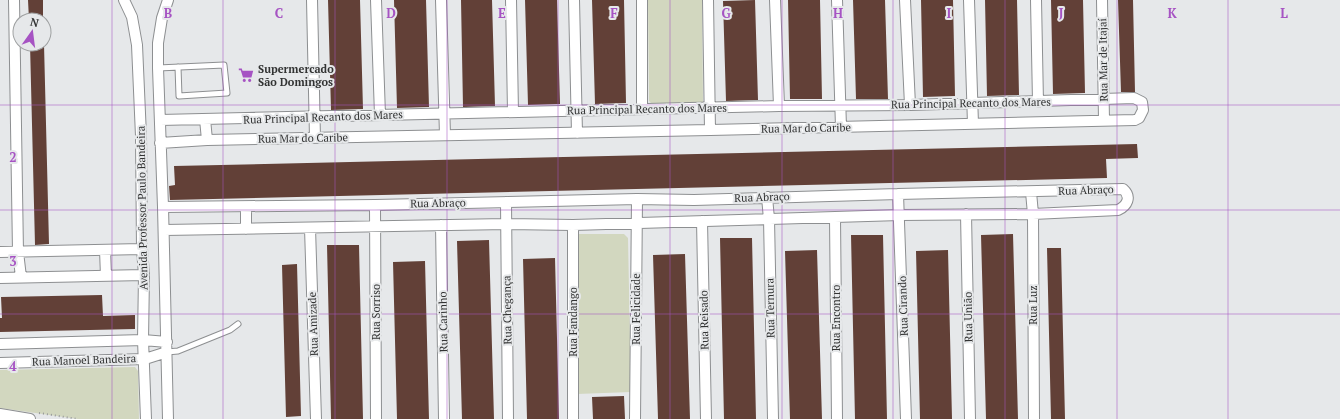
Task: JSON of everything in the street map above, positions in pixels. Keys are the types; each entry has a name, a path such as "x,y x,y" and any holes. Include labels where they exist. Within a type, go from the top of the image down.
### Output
{"street":[{"path":"14,0 18,252 20,277"},
{"name":"Avenida Professor Paulo Bandeira","path":"124,0 132,17 137,45 141,136 142,249 144,275 143,340 145,359 146,419"},
{"name":"Avenida Professor Paulo Bandeira","path":"168,0 162,18 158,43 168,419"},
{"path":"312,0 315,138"},
{"path":"376,0 380,115"},
{"path":"441,0 445,135"},
{"path":"511,0 513,112"},
{"path":"574,0 578,133"},
{"path":"642,0 642,110"},
{"path":"708,0 710,130"},
{"path":"775,0 779,106"},
{"path":"837,0 842,127"},
{"path":"905,0 910,105"},
{"path":"969,0 973,124"},
{"path":"1036,0 1038,102"},
{"name":"Rua Mar de Itajaí","path":"1102,0 1104,120"},
{"name":"Rua Principal Recanto dos Mares","path":"160,120 779,106 910,105 1134,98"},
{"name":"Rua Mar do Caribe","path":"160,143 207,140 1135,120 1139,118 1143,110 1142,102 1134,98"},
{"path":"205,120 207,140"},
{"name":"Rua Abraço","path":"163,207 375,205 637,199 694,200 1123,189 1127,194 1128,199 1123,208 1118,210 1033,214 966,214 573,225 506,224 164,230"},
{"name":"Rua Luz","path":"1031,192 1033,214 1034,419"},
{"name":"Rua Cirando","path":"898,194 900,216 906,419"},
{"name":"Rua Ternura","path":"767,197 769,219 772,419"},
{"name":"Rua Felicidade","path":"636,419 637,199"},
{"name":"Rua Chegança","path":"506,202 508,419"},
{"name":"Rua Sorriso","path":"375,205 376,419"},
{"path":"246,207 246,229"},
{"name":"Rua União","path":"966,214 970,419"},
{"name":"Rua Encontro","path":"835,218 837,419"},
{"name":"Rua Reisado","path":"702,221 706,419"},
{"name":"Rua Fandango","path":"573,225 573,419"},
{"name":"Rua Carinho","path":"441,226 444,419"},
{"name":"Rua Amizade","path":"310,228 316,419"},
{"path":"0,252 142,249"},
{"path":"105,250 106,276"},
{"path":"0,278 144,275"},
{"name":"Rua Manoel Bandeira","path":"2,344 143,340 167,347"},
{"path":"2,344 2,362"},
{"name":"Rua Manoel Bandeira","path":"2,362 145,359 167,347"},
{"path":"0,414 14,418 30,419"}],"lane":[{"path":"158,68 178,67 224,66 227,93 179,96 178,67"},
{"path":"167,347 178,351 230,330 238,324"}],"green space":[{"path":"648,0 702,0 703,102 701,105 653,105 649,101"},
{"path":"577,234 624,234 628,238 631,392 577,394"},
{"path":"135,367 138,371 139,419 78,419 0,408 0,370"}],"building":[{"path":"28,0 43,0 43,12 29,12"},
{"path":"328,0 360,0 363,109 331,110"},
{"path":"394,0 426,0 429,107 397,108"},
{"path":"461,0 492,0 495,106 463,107"},
{"path":"525,0 557,0 560,104 528,105"},
{"path":"592,0 624,0 626,103 595,104"},
{"path":"755,0 758,100 726,101 723,1"},
{"path":"788,0 820,0 822,99 790,99"},
{"path":"853,0 885,0 888,99 856,99"},
{"path":"921,0 953,0 955,96 923,97"},
{"path":"985,0 1017,0 1019,95 987,96"},
{"path":"1051,0 1083,0 1085,93 1053,94"},
{"path":"1118,0 1133,0 1135,92 1121,92"},
{"path":"30,52 44,52 49,244 35,245"},
{"path":"1137,144 1138,158 1106,159 1107,178 170,200 169,186 175,185 174,166"},
{"path":"1013,234 1018,419 986,419 981,235"},
{"path":"851,235 883,235 887,419 855,419"},
{"path":"720,238 752,238 756,419 724,419"},
{"path":"489,240 494,419 462,419 457,241"},
{"path":"327,245 359,245 363,419 331,419"},
{"path":"1047,248 1061,248 1065,419 1051,419"},
{"path":"817,250 822,419 790,419 785,251"},
{"path":"948,250 952,419 920,419 916,251"},
{"path":"685,254 690,419 658,419 653,255"},
{"path":"555,258 559,419 527,419 523,259"},
{"path":"425,261 429,419 397,419 393,262"},
{"path":"297,264 301,416 286,417 282,265"},
{"path":"102,295 103,316 135,315 135,329 0,332 0,318 2,318 1,297"},
{"path":"624,396 625,419 593,419 592,397"}],"place":[{"name":"Supermercado São Domingos","path":"246,75"}]}
